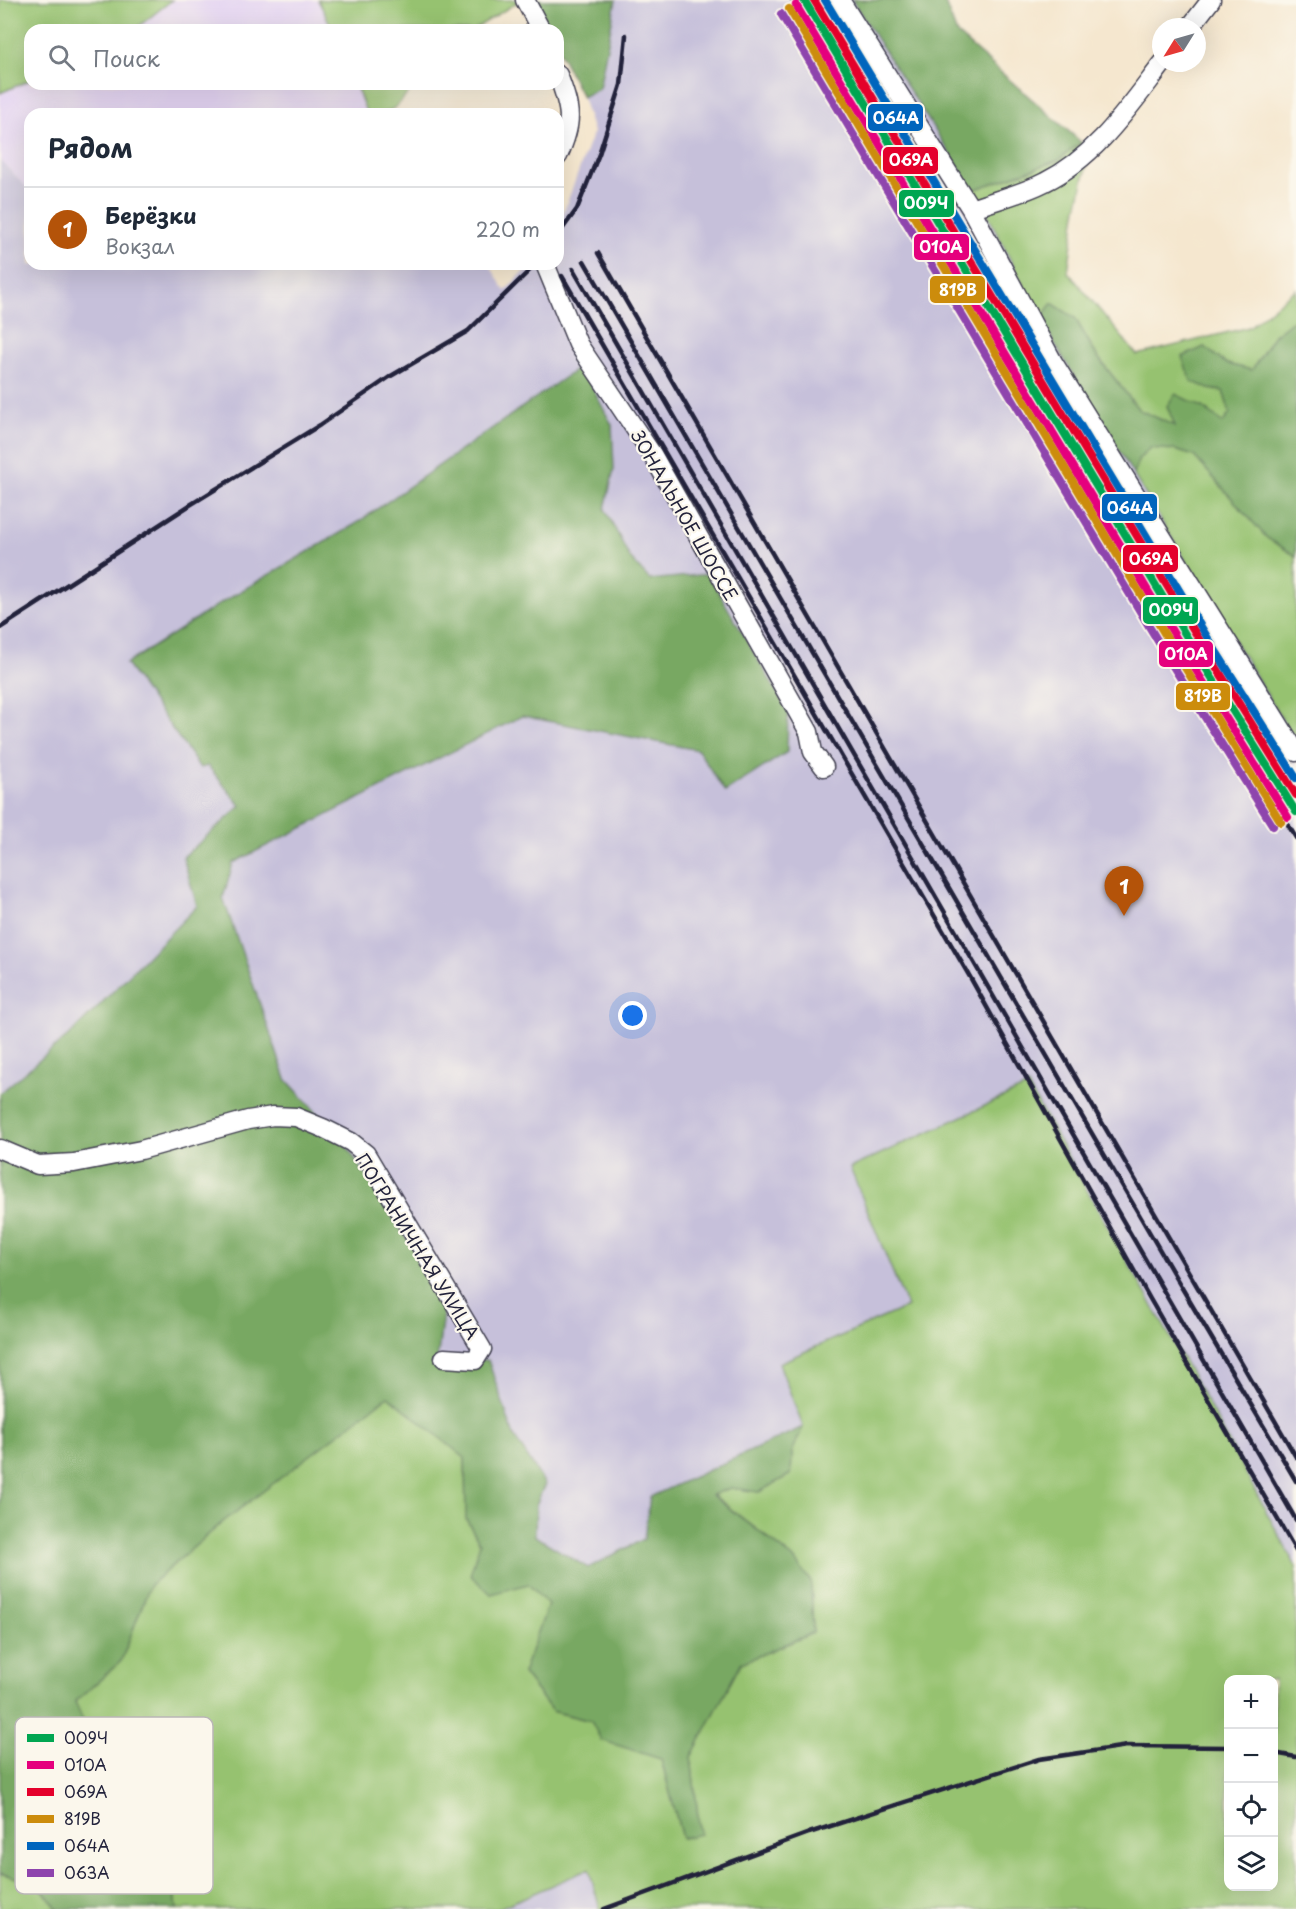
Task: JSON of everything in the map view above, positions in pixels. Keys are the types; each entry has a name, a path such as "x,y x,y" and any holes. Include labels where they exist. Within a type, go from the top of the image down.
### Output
{"street":[{"path":"525,0 538,24"},
{"path":"840,0 971,209 1053,362 1296,752"},
{"path":"1197,18 1211,0"},
{"path":"971,209 1045,182 1082,157 1117,122 1156,72"},
{"path":"563,90 570,123 564,140"},
{"name":"ЗОНАЛЬНОЕ ШОССЕ","path":"548,270 579,344 658,465 809,732 813,752 824,767"},
{"name":"ПОГРАНИЧНАЯ УЛИЦА","path":"0,1149 38,1165 74,1163 141,1150 248,1120 273,1116 296,1117 323,1128 351,1142 366,1154 482,1349 475,1360 444,1358"}],"shaded area":[{"path":"172,0 318,0 330,24 142,24"},
{"path":"616,0 852,0 973,190 1296,742 1296,1567 1215,1416 907,1308 779,1363 803,1427 650,1497 644,1539 587,1568 534,1536 536,1505 544,1484 514,1436 488,1360 437,1362 346,1145 286,1079 223,898 233,863 523,716 698,750 650,580 630,558 605,509 614,469 581,366 354,525 224,601 208,766 241,806 183,857 197,906 73,1032 0,1093 0,160 24,185 24,270 493,270 505,291 525,270 564,270 564,211 593,132 582,97 599,89"},
{"path":"24,83 24,90 357,90 365,108 24,108 24,185 0,160 0,93"},
{"path":"589,1869 600,1909 497,1909 544,1888"}],"green space":[{"path":"0,0 172,0 142,24 24,24 24,83 0,93"},
{"path":"318,0 521,0 483,24 330,24"},
{"path":"527,0 616,0 599,89 582,97 564,61 564,24 543,24"},
{"path":"852,0 944,0 957,34 1081,142 1059,160 973,190"},
{"path":"357,90 411,90 394,108 365,108"},
{"path":"1081,142 1090,150 1076,213 1068,272 1137,355 1249,327 1296,289 1296,318 1274,335 1252,370 1227,364 1204,347 1208,389 1223,391 1230,413 1223,423 1202,407 1167,406 1176,426 1139,410 1097,356 1075,318 1040,319 973,190 1059,160"},
{"path":"1052,303 1075,318 1097,356 1139,410 1175,426 1167,406 1175,394 1202,407 1223,423 1230,413 1223,391 1209,389 1191,381 1182,357 1204,347 1227,364 1252,370 1274,335 1296,318 1296,556 1267,538 1194,456 1175,450 1150,448 1139,459 1133,474 1040,319"},
{"path":"581,366 612,425 614,469 605,509 630,558 650,580 708,574 788,711 787,752 725,792 698,750 522,716 233,863 223,898 286,1079 346,1145 445,1298 437,1361 488,1360 514,1436 545,1484 536,1505 535,1536 588,1568 644,1539 650,1497 803,1427 792,1452 791,1474 759,1492 731,1488 712,1495 793,1558 811,1582 813,1633 741,1663 691,1757 700,1834 682,1838 661,1759 601,1740 591,1721 552,1711 523,1673 548,1605 528,1584 491,1594 470,1575 480,1543 466,1519 465,1458 388,1396 224,1521 150,1585 121,1661 75,1702 82,1717 15,1717 15,1877 0,1873 0,1093 73,1032 197,906 183,857 241,806 208,766 200,768 126,664 224,601 354,525"},
{"path":"1150,448 1175,450 1194,456 1267,538 1296,556 1296,742 1133,474 1139,459"},
{"path":"1028,1086 1215,1416 1296,1567 1296,1909 600,1909 589,1869 497,1909 177,1909 175,1894 213,1894 213,1717 82,1717 75,1702 121,1661 150,1585 224,1521 388,1395 465,1458 466,1519 480,1543 491,1594 528,1584 548,1605 523,1673 552,1711 591,1721 602,1740 661,1759 682,1838 700,1834 691,1757 741,1663 813,1633 811,1582 793,1558 712,1494 731,1488 759,1492 791,1474 792,1452 803,1427 779,1363 907,1307 850,1168"},
{"path":"0,1873 15,1877 15,1894 45,1894 58,1909 0,1909"},
{"path":"45,1894 175,1894 177,1909 58,1909"}],"railway":[{"path":"792,0 1296,838"},
{"path":"814,0 1201,641 1296,794"},
{"path":"564,227 577,209 599,154 621,85 626,35"},
{"path":"598,253 1296,1457"},
{"path":"584,261 1296,1481"},
{"path":"573,269 1296,1520"},
{"path":"0,628 190,505 320,425 391,376 468,331 530,270"},
{"path":"562,276 970,977 1150,1299 1296,1551"},
{"path":"604,1909 809,1833 1039,1759 1127,1746 1224,1747"},
{"path":"1278,1754 1296,1757"}],"transit line":[{"name":"009Ч","path":"804,0 1197,654 1296,812"},
{"name":"069А","path":"814,0 1205,649 1296,795"},
{"name":"064А","path":"825,0 1212,645 1296,778"},
{"name":"010А","path":"796,5 1189,659 1288,817"},
{"name":"819В","path":"789,9 1182,663 1281,822"},
{"name":"063А","path":"781,14 1174,668 1273,826"}],"place":[{"name":"Берёзки","path":"1124,916"}]}
